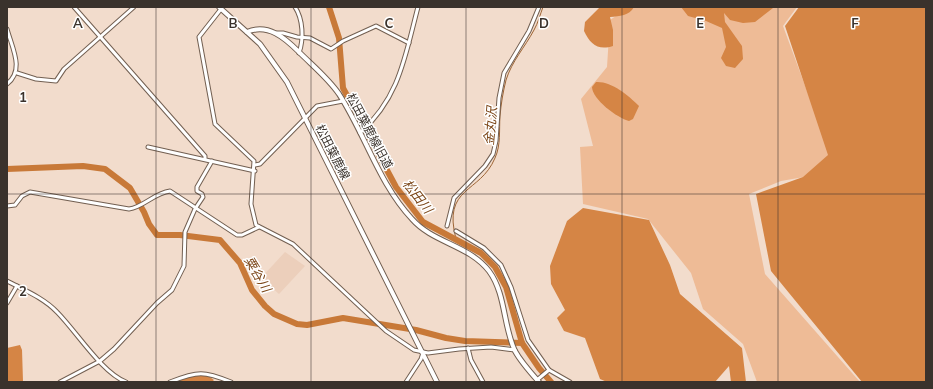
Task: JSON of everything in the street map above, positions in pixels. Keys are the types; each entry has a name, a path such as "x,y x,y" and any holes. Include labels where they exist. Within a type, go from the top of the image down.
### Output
{"street":[{"path":"74,7 205,156 205,159"},
{"path":"17,73 36,79 56,81 64,69 134,7"},
{"path":"295,7 299,16 303,37 299,53"},
{"path":"360,132 381,111 391,95 400,74 418,7"},
{"path":"447,226 454,198 485,166 493,154 496,141 499,98 504,73 529,31 539,7"},
{"path":"220,8 199,37 213,118 215,124 250,155 255,165 252,211 259,228 293,244 382,328 400,342 423,353 468,348 491,347 514,349 539,380 548,371"},
{"name":"松田葉鹿線","path":"220,8 260,44 280,71 423,353"},
{"path":"247,32 256,30 312,38 331,49 343,41 376,26 409,43"},
{"path":"7,29 17,67 17,73 7,84"},
{"name":"松田葉鹿線旧道","path":"277,33 325,77 343,102 393,194 412,220 429,233 470,254 490,272 502,300 514,349"},
{"path":"255,165 260,164 317,106 343,102"},
{"path":"148,147 255,171"},
{"path":"60,382 100,361 118,345 157,303 172,290 184,266 185,232 195,208 203,195 197,191 196,187 212,161"},
{"path":"7,206 15,205 22,196 30,192 129,209 138,207 162,192 170,191 236,235 242,235 259,228"},
{"path":"456,231 484,248 501,265 511,287 525,334 548,371 570,382"},
{"path":"7,281 45,302 56,311 115,377 126,382"},
{"path":"7,303 17,286"},
{"path":"468,348 471,360 483,382"},
{"path":"406,382 421,359 423,353"},
{"path":"423,353 437,382"},
{"path":"170,382 199,372 210,374 231,382"},
{"path":"114,382 115,377"}],"shaded area":[{"path":"600,7 634,7 627,14 610,17 613,30 613,46 603,48 592,43 584,31 585,22"},
{"path":"629,7 797,7 783,26 831,156 804,177 781,181 749,194 765,274 860,382 757,382 743,344 703,309 691,273 648,219 583,204 580,147 593,146 581,99 607,67 610,20"},
{"path":"681,7 773,8 755,22 743,23 730,20 724,13 725,22 742,46 743,59 735,68 726,66 721,58 726,47 722,28 706,21 688,16"},
{"path":"799,7 926,7 926,382 862,382 771,271 756,194 803,177 828,155 785,26"},
{"path":"596,82 602,82 613,86 625,93 639,106 633,119 629,121 618,116 596,97 592,87"},
{"path":"583,208 649,220 670,265 680,294 742,348 746,382 731,382 729,366 715,382 607,382 600,379 585,338 564,331 557,318 565,310 551,284 550,266 567,221"},
{"path":"285,252 305,266 279,294 261,278"},
{"path":"20,345 22,350 23,382 7,382 7,348"},
{"path":"196,374 207,375 214,380 212,382 175,382"}],"waterway":[{"name":"松田川","path":"329,7 339,38 343,88 396,187 423,222 481,253 495,267 506,287 522,343 539,368 551,382"},
{"name":"金丸沢","path":"456,239 453,222 454,209 458,200 481,178 495,158 499,143 500,112 506,80 515,60 538,22 543,7"},
{"name":"粟谷川","path":"7,169 83,166 105,169 130,188 149,224 157,235 180,235 220,240 240,263 252,290 265,306 274,314 297,324 307,325 343,318 416,330 446,338 465,341 522,343"}]}
